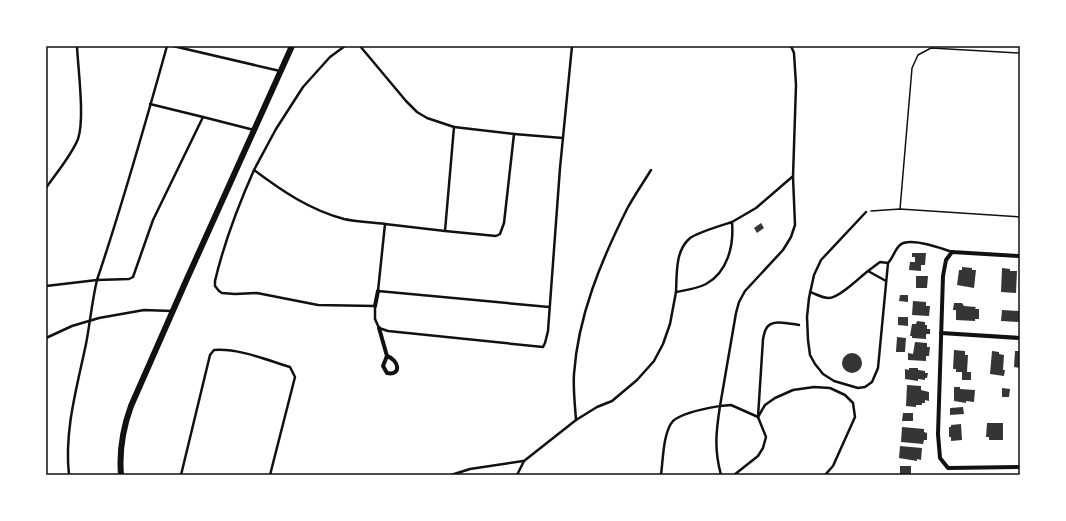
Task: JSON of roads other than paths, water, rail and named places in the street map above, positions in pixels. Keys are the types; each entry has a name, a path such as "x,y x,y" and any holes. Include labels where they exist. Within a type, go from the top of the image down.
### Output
{"main road":[{"path":"121,475 121,445 124,425 131,406 172,311 292,46"}],"street":[{"path":"1020,256 952,252 946,260 943,276 938,434 940,458 948,468 1020,467"},
{"path":"375,306 378,291"},
{"path":"379,328 387,356"},
{"path":"941,333 1020,338"}],"lane":[{"path":"46,188 74,148 80,131 81,115 77,46"},
{"path":"69,475 67,460 71,416 90,320 92,299 127,189 167,46"},
{"path":"173,46 281,72"},
{"path":"345,46 330,57 303,88 276,129 254,170 242,197 219,262 215,281 215,286 218,291 222,293 235,294 257,293 318,305 375,306 376,320 379,328 388,331 543,347 548,330 563,138 572,46"},
{"path":"360,46 416,112 427,118 454,127 563,138"},
{"path":"721,475 717,459 716,444 720,406 739,302 745,292 783,250 791,237 794,225 793,177 796,85 794,53 791,46"},
{"path":"150,104 254,130"},
{"path":"46,286 97,280 129,279 133,277 153,220 203,117"},
{"path":"445,231 454,127"},
{"path":"254,170 286,194 317,209 345,219 496,236 500,234 504,223 514,134"},
{"path":"576,420 574,375 579,338 586,309 598,273 628,208 651,170"},
{"path":"517,475 524,461 576,420 597,407 612,401 637,380 654,361 663,344 670,324 676,292 678,258 682,249 690,238 732,222 756,208 793,177"},
{"path":"866,212 821,260 814,275 810,292 807,317 810,355 823,374 834,381 858,388 872,382 878,368 888,263 893,258 899,246 903,242 917,243 936,246 952,252"},
{"path":"676,292 694,289 706,284 715,277 727,262 733,235 732,222"},
{"path":"385,224 378,291 549,307"},
{"path":"810,292 818,296 830,298 838,295 880,262 888,263"},
{"path":"868,270 886,281"},
{"path":"46,338 72,326 90,320 144,310 172,311"},
{"path":"734,475 758,456 763,448 766,437 758,417 763,339 766,328 769,325 778,323 799,325"},
{"path":"181,475 210,355 214,350 224,349 290,367 295,377 270,475"},
{"path":"758,417 764,405 793,390 814,387 830,388 845,395 853,403 855,417 833,466 825,475"},
{"path":"661,475 666,437 669,427 674,420 684,415 720,406 731,405 758,417"},
{"path":"451,475 489,465 524,461"}]}
